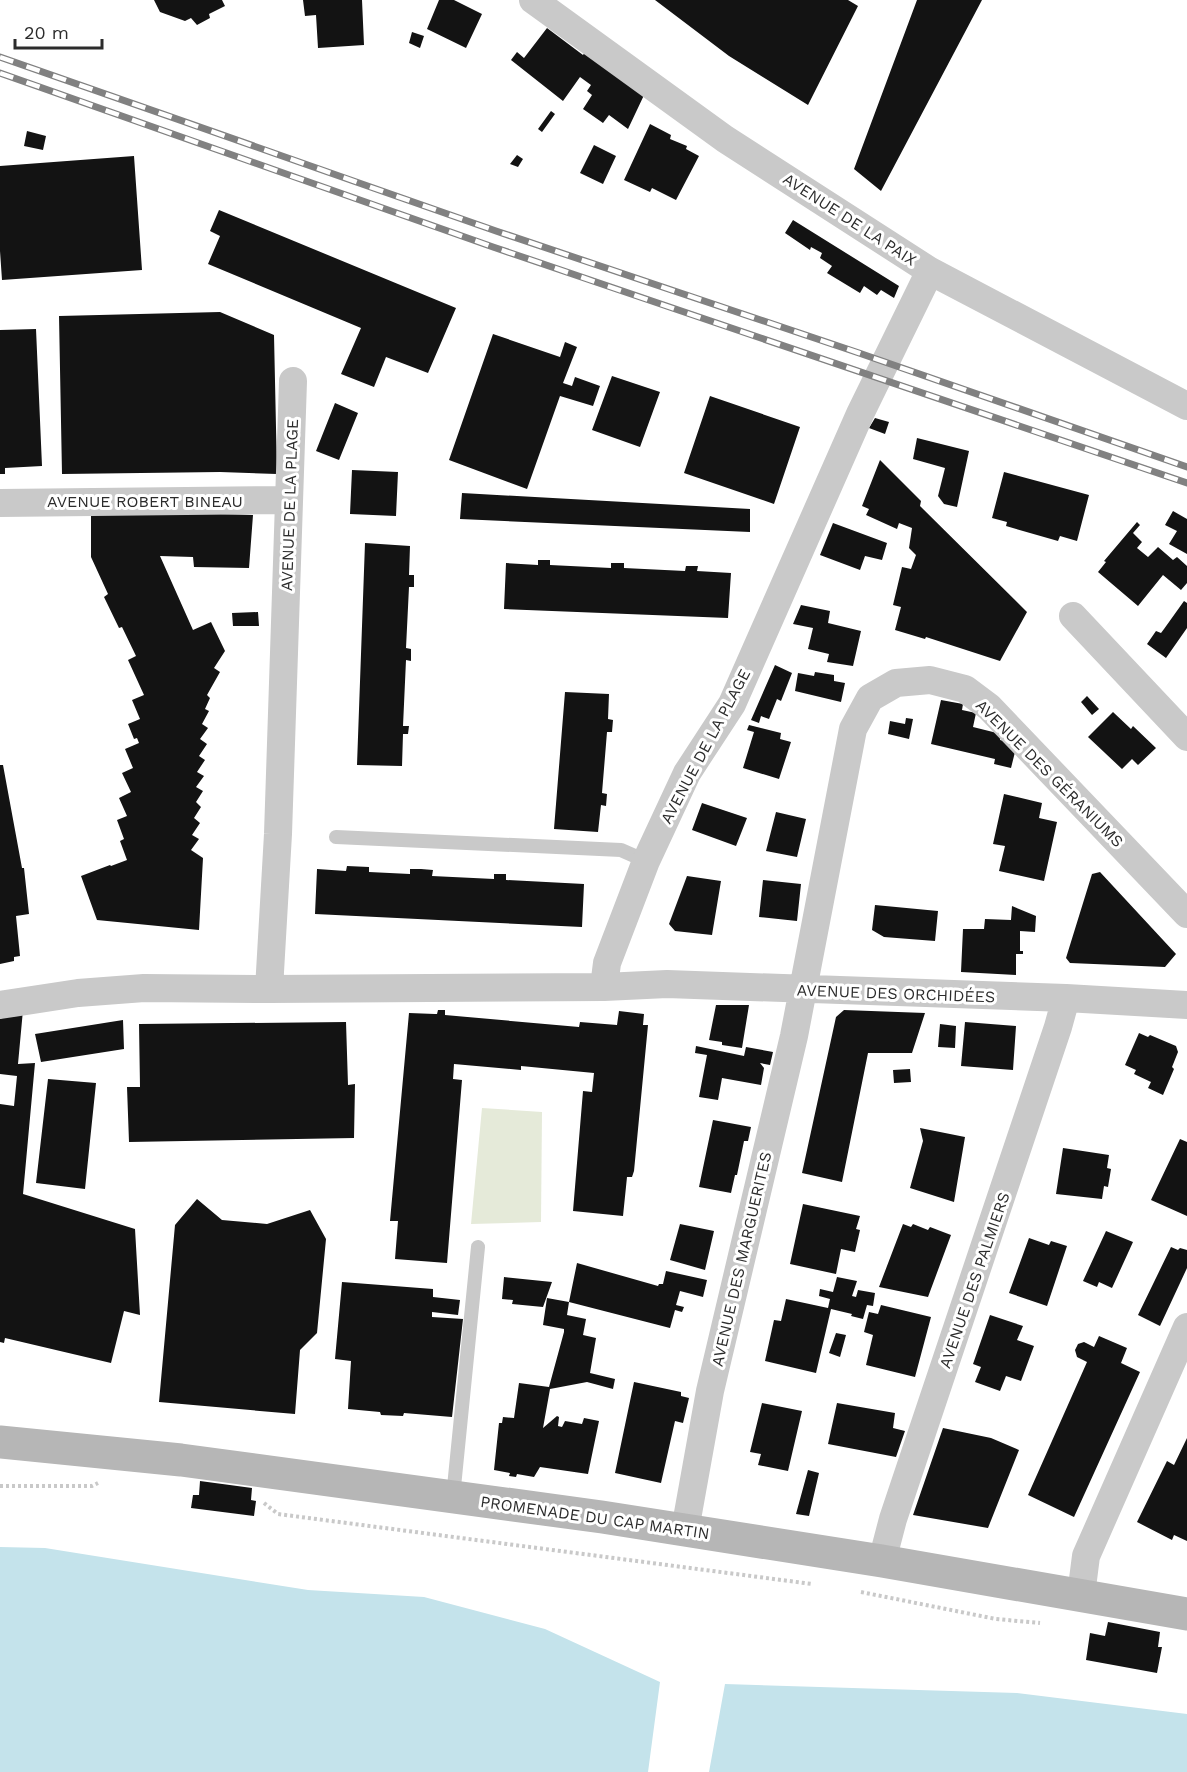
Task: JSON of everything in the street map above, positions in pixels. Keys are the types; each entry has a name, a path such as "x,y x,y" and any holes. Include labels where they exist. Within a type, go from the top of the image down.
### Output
{"main road":[{"name":"PROMENADE DU CAP MARTIN","path":"0,1442 181,1460 685,1530 882,1561 1187,1614"}],"street":[{"name":"AVENUE DE LA PAIX","path":"533,0 725,139 930,271 1187,406"},
{"name":"AVENUE DE LA PLAGE","path":"604,987 607,963 646,861 687,773 732,704 860,414 930,271"},
{"name":"AVENUE DE LA PLAGE","path":"269,989 278,834 293,381"},
{"name":"AVENUE ROBERT BINEAU","path":"0,502 289,500"},
{"path":"1073,616 1187,737"},
{"name":"AVENUE DES GÉRANIUMS","path":"803,990 853,729 870,698 896,682 930,680 939,682 965,689 989,707 1187,914"},
{"name":"AVENUE DES ORCHIDÉES","path":"604,987 667,984 1066,998 1187,1005"},
{"path":"0,1005 78,993 144,988 604,987"},
{"name":"AVENUE DES MARGUERITES","path":"685,1530 710,1391 803,990"},
{"name":"AVENUE DES PALMIERS","path":"882,1561 892,1518 1051,1049 1066,998"},
{"path":"1081,1595 1086,1556 1187,1327"}],"lane":[{"path":"336,837 621,850 646,861"},
{"path":"453,1497 478,1247"}],"path":[{"path":"0,1486 92,1486 102,1482"},
{"path":"258,1498 278,1514 820,1585"},
{"path":"855,1591 996,1619 1050,1623"}],"green space":[{"path":"482,1108 542,1112 541,1222 471,1224"}],"water":[{"path":"0,1547 45,1548 308,1590 424,1597 545,1629 660,1682 648,1772 0,1772"},
{"path":"725,1684 1017,1693 1187,1714 1187,1772 709,1772"}],"building":[{"path":"154,0 222,0 225,6 209,14 210,18 197,25 191,18 185,21 160,12"},
{"path":"303,0 362,0 364,45 318,48 316,15 305,16"},
{"path":"439,0 454,0 482,14 466,48 427,29"},
{"path":"655,0 848,0 858,6 808,105 729,56"},
{"path":"917,0 982,0 881,191 854,169"},
{"path":"547,28 583,55 587,49 645,93 628,129 609,115 603,123 583,109 592,95 587,91 591,85 580,77 563,101 511,60 517,52 524,58"},
{"path":"412,32 424,36 420,48 409,43"},
{"path":"551,111 555,114 542,132 538,129"},
{"path":"650,124 671,135 670,139 687,146 686,149 699,156 676,200 652,188 650,192 624,180"},
{"path":"27,131 46,136 43,150 24,146"},
{"path":"594,145 616,156 603,184 580,173"},
{"path":"517,155 523,159 518,167 510,164"},
{"path":"134,156 142,270 2,280 0,166"},
{"path":"219,210 456,308 428,373 386,357 374,387 341,374 361,328 208,264 220,236 210,231"},
{"path":"793,220 899,286 894,298 881,290 877,295 864,286 860,293 827,273 832,266 820,258 822,253 811,247 810,250 785,233"},
{"path":"220,312 274,335 277,474 220,472 62,474 59,316"},
{"path":"36,329 42,466 5,468 5,474 0,474 0,330"},
{"path":"493,334 560,357 565,342 577,347 563,383 572,386 575,377 600,386 593,406 560,396 527,489 449,460"},
{"path":"612,376 660,392 640,447 592,430"},
{"path":"710,396 800,427 774,504 684,473"},
{"path":"335,403 358,413 339,460 316,451"},
{"path":"875,418 889,422 885,434 869,428"},
{"path":"917,438 969,451 957,507 944,504 938,496 945,468 913,459"},
{"path":"880,460 921,501 920,506 1027,612 1000,661 926,637 925,639 895,630 901,607 893,605 902,567 911,569 916,555 909,548 912,528 899,523 897,529 866,515 869,509 862,506"},
{"path":"352,470 398,472 396,516 350,514"},
{"path":"1004,472 1089,495 1077,541 1060,536 1058,541 1006,526 1007,522 992,518"},
{"path":"462,493 750,509 750,532 460,519"},
{"path":"91,510 253,515 249,568 194,567 193,557 160,556 193,630 211,622 225,651 214,668 220,672 207,695 210,698 205,709 209,711 202,724 208,728 200,739 207,744 199,756 205,760 197,772 204,776 196,787 203,791 196,802 201,807 194,818 200,823 192,835 199,839 191,850 203,858 199,930 97,920 81,876 127,860 120,841 124,839 117,820 127,816 119,798 131,792 122,773 133,768 125,749 139,743 137,738 134,739 128,724 140,719 132,700 144,695 128,660 136,656 104,597 108,594 91,557"},
{"path":"1173,511 1187,519 1187,554 1169,544 1177,531 1165,525"},
{"path":"1137,522 1140,525 1133,533 1142,542 1137,548 1148,557 1158,547 1173,560 1177,557 1187,566 1187,583 1181,590 1163,575 1138,606 1098,572 1106,562 1104,561"},
{"path":"833,523 887,543 882,560 865,556 860,570 820,555"},
{"path":"365,543 410,546 409,575 414,575 414,587 409,587 406,648 411,649 411,661 406,660 403,726 409,726 408,734 403,734 402,766 357,765"},
{"path":"538,560 550,560 550,565 611,568 611,563 624,563 624,568 685,571 686,566 698,566 697,571 731,573 728,618 504,609 506,563 538,565"},
{"path":"1184,601 1187,603 1187,628 1166,658 1147,644 1156,631 1161,633"},
{"path":"801,605 830,611 828,623 861,631 853,666 827,662 829,654 808,649 813,628 793,624"},
{"path":"258,612 259,626 233,626 232,613"},
{"path":"775,665 792,673 781,701 777,699 769,719 761,716 759,723 751,720"},
{"path":"815,672 834,675 834,681 845,683 841,702 795,691 798,673 814,676"},
{"path":"565,692 609,694 608,719 613,720 612,732 607,732 602,793 607,794 606,806 601,805 598,832 554,829"},
{"path":"1087,696 1099,709 1092,715 1081,702"},
{"path":"941,700 963,704 962,710 976,713 973,727 1001,734 1000,740 1017,744 1011,768 994,764 995,759 931,744"},
{"path":"1113,712 1131,729 1133,726 1156,748 1138,765 1132,759 1122,769 1088,737"},
{"path":"906,718 913,719 909,739 888,734 890,721 905,724"},
{"path":"749,725 781,733 780,739 791,742 779,779 743,768 754,732 747,730"},
{"path":"0,765 3,765 22,868 24,868 29,914 16,916 20,956 14,957 14,961 0,964"},
{"path":"1004,794 1042,803 1039,818 1057,822 1044,881 999,871 1005,846 993,844"},
{"path":"702,803 747,818 736,846 692,830"},
{"path":"776,812 806,819 797,857 766,851"},
{"path":"347,866 369,867 369,872 410,874 410,869 421,869 433,870 432,876 494,879 494,874 506,874 506,880 584,884 582,927 315,914 317,869 346,871"},
{"path":"1100,872 1176,954 1165,967 1070,963 1066,958 1092,874"},
{"path":"687,876 721,881 712,935 675,931 669,924"},
{"path":"763,880 801,884 797,921 759,917"},
{"path":"875,905 938,911 935,941 884,937 872,930"},
{"path":"1012,906 1036,916 1035,932 1020,931 1020,951 1023,951 1023,954 1016,954 1016,975 961,972 963,929 984,929 985,919 1011,920"},
{"path":"716,1005 749,1005 742,1048 709,1040"},
{"path":"23,1010 18,1064 35,1063 23,1194 135,1229 140,1315 124,1311 111,1363 5,1338 4,1343 0,1342 0,1104 14,1106 17,1076 0,1074 0,1013"},
{"path":"438,1010 445,1010 445,1015 579,1027 580,1022 617,1025 619,1011 644,1014 643,1025 648,1025 634,1171 632,1177 627,1177 623,1216 573,1211 583,1091 592,1092 594,1073 521,1066 521,1070 454,1064 453,1079 462,1080 447,1263 395,1259 398,1221 390,1221 409,1013 437,1014"},
{"path":"844,1010 925,1013 912,1053 868,1053 842,1182 802,1173 836,1017"},
{"path":"123,1020 124,1049 41,1062 35,1034"},
{"path":"346,1022 348,1085 355,1084 354,1138 129,1142 127,1087 140,1087 139,1024"},
{"path":"965,1022 1016,1026 1013,1070 961,1066"},
{"path":"940,1024 956,1026 955,1048 938,1047"},
{"path":"1139,1033 1176,1046 1178,1052 1172,1067 1174,1069 1163,1095 1148,1088 1151,1082 1134,1074 1136,1070 1125,1065"},
{"path":"696,1046 744,1056 746,1047 773,1052 770,1065 760,1063 764,1068 761,1085 722,1078 718,1100 699,1097 707,1055 695,1053"},
{"path":"910,1069 911,1082 894,1083 893,1070"},
{"path":"48,1079 96,1083 85,1189 36,1183"},
{"path":"713,1120 751,1127 748,1141 744,1141 731,1193 699,1187"},
{"path":"920,1128 965,1137 954,1202 910,1188 923,1141"},
{"path":"1180,1139 1187,1142 1187,1216 1151,1200"},
{"path":"1063,1148 1109,1155 1107,1168 1111,1169 1108,1187 1104,1186 1102,1199 1056,1194"},
{"path":"197,1199 222,1220 267,1224 310,1210 326,1239 317,1333 300,1350 295,1414 159,1402 175,1225"},
{"path":"803,1204 860,1216 856,1229 860,1230 855,1252 841,1249 836,1274 790,1264"},
{"path":"680,1224 714,1231 705,1270 670,1260"},
{"path":"903,1224 911,1227 913,1224 928,1230 930,1227 951,1235 928,1297 879,1287"},
{"path":"1106,1231 1133,1242 1112,1288 1099,1282 1097,1287 1083,1281"},
{"path":"1029,1238 1049,1245 1051,1241 1067,1246 1047,1306 1009,1293"},
{"path":"1171,1247 1187,1250 1187,1268 1160,1326 1138,1315"},
{"path":"577,1263 658,1286 663,1284 666,1271 707,1280 703,1297 680,1291 676,1305 684,1307 682,1312 675,1310 670,1328 569,1302"},
{"path":"504,1277 552,1282 543,1307 512,1304 513,1300 502,1299"},
{"path":"837,1277 857,1281 852,1296 856,1297 858,1290 875,1293 873,1306 867,1305 863,1319 831,1309 816,1373 765,1361 774,1320 781,1321 786,1299 828,1308 830,1299 819,1296 820,1289 833,1292"},
{"path":"342,1282 433,1289 433,1297 460,1300 458,1315 432,1312 432,1317 463,1319 452,1417 404,1413 403,1416 381,1415 380,1412 348,1409 351,1361 335,1359"},
{"path":"547,1298 569,1302 567,1315 586,1319 583,1335 596,1338 590,1373 615,1379 613,1389 587,1382 550,1389 543,1428 557,1416 559,1417 558,1426 562,1427 565,1421 582,1424 584,1418 599,1421 588,1474 540,1467 534,1477 517,1474 516,1477 509,1476 510,1473 494,1470 499,1423 502,1423 503,1417 514,1418 519,1383 549,1387 564,1332 564,1329 543,1325"},
{"path":"881,1305 931,1317 915,1377 866,1365 873,1335 864,1332 869,1312 878,1314"},
{"path":"990,1315 1023,1326 1017,1340 1034,1346 1021,1381 1006,1376 1000,1391 975,1382 981,1367 973,1364"},
{"path":"836,1333 846,1335 840,1357 829,1353"},
{"path":"1099,1336 1127,1348 1121,1363 1140,1372 1074,1517 1028,1495 1087,1362 1077,1357 1075,1350 1078,1344 1084,1342 1094,1347"},
{"path":"634,1382 681,1392 681,1396 689,1398 683,1423 675,1421 661,1483 615,1473"},
{"path":"762,1403 802,1411 788,1471 758,1465 761,1454 750,1452"},
{"path":"837,1403 895,1413 893,1428 905,1431 896,1457 828,1444"},
{"path":"943,1428 991,1438 1019,1450 988,1528 913,1515"},
{"path":"1187,1438 1187,1541 1174,1535 1172,1540 1137,1522 1167,1461 1174,1465"},
{"path":"808,1470 819,1473 809,1516 796,1514"},
{"path":"200,1481 252,1488 251,1500 256,1501 254,1516 191,1508 193,1495 199,1495"},
{"path":"1108,1622 1160,1632 1158,1647 1162,1647 1157,1673 1086,1660 1090,1633 1105,1636"}],"railway":[{"path":"0,57 496,231 859,353 1187,467"},
{"path":"0,73 493,247 1187,483"}]}
